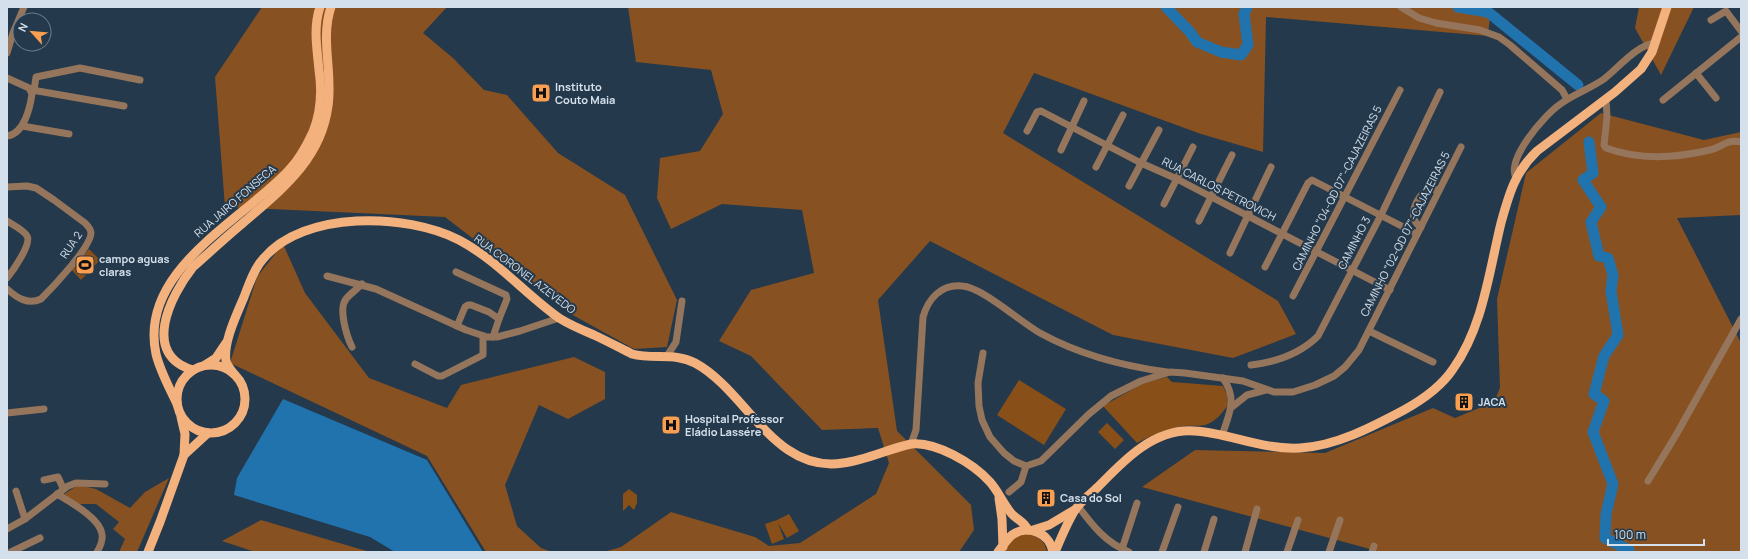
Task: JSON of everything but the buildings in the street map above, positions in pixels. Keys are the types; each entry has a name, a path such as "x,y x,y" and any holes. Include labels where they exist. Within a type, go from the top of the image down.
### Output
{"main road":[{"name":"RUA JAIRO FONSECA","path":"177,404 156,353 154,324 158,311 168,288 186,262 203,245 289,170 309,140 316,120 320,98 319,68 316,45 316,21 320,7"},
{"name":"RUA JAIRO FONSECA","path":"193,370 178,364 166,349 164,332 168,313 182,284 193,267 288,184 303,167 312,151 321,132 328,107 330,85 326,28 331,7"},
{"path":"1001,550 1012,535 1020,531 1031,530 1049,524 1077,508 1124,462 1150,442 1172,433 1197,431 1274,447 1297,448 1314,446 1355,433 1404,410 1436,388 1453,370 1472,332 1484,293 1505,208 1516,178 1529,159 1538,151 1606,99 1638,72 1652,52 1656,43 1666,7"},
{"name":"RUA CORONEL AZEVEDO","path":"228,340 245,292 255,271 263,258 276,246 289,238 316,226 375,221 402,223 432,229 447,234 479,252 559,318 632,354 682,358 697,364 711,375 785,449 804,459 819,463 843,463 915,443"},
{"path":"180,414 191,427 208,433 226,430 236,420 243,408 244,399 240,381 226,360 228,340"},
{"path":"148,552 184,455 185,434 177,404 177,394 180,384 193,370 204,366 216,358 228,340"},
{"path":"204,366 215,365 225,368 234,374"},
{"path":"184,455 208,433"},
{"path":"915,443 928,445 949,453 974,469 991,483 999,497 1014,516 1031,530 1046,537 1054,552"},
{"path":"999,497 1001,550"},
{"path":"1054,552 1077,508"}],"street":[{"path":"7,53 10,32 24,7"},
{"path":"1401,7 1419,18 1436,24 1480,30 1499,37 1562,90 1567,99"},
{"path":"1712,20 1726,11 1741,31"},
{"path":"1663,100 1741,36"},
{"path":"1516,178 1513,169 1527,141 1542,121 1567,99 1603,79 1640,49 1652,43 1656,43"},
{"path":"7,136 17,132 22,126 32,100 36,77 80,68 140,80"},
{"path":"1696,73 1716,98"},
{"path":"7,78 33,90 124,106"},
{"name":"CAMINHO \"04-QD 07\"-CAJAZEIRAS 5","path":"1294,296 1400,90"},
{"name":"CAMINHO 3","path":"1251,365 1282,358 1312,342 1321,331 1353,270 1440,92"},
{"path":"1606,99 1607,117 1604,145 1606,148 1618,152 1638,156 1662,156 1705,151 1716,148 1731,140 1741,142"},
{"path":"1061,150 1084,101"},
{"name":"RUA CARLOS PETROVICH","path":"1027,131 1037,112 1041,110 1071,127 1177,179 1390,290"},
{"path":"1096,167 1123,115"},
{"path":"22,126 69,134"},
{"path":"1129,186 1159,130"},
{"path":"1164,204 1193,147"},
{"name":"CAMINHO \"02-QD 07\"-CAJAZEIRAS 5","path":"1266,390 1284,393 1293,392 1315,385 1330,378 1349,363 1359,350 1369,331 1461,147"},
{"path":"1199,221 1232,155"},
{"path":"1230,253 1271,166"},
{"path":"1265,267 1308,182 1312,180 1380,215 1419,231"},
{"name":"RUA 2","path":"7,187 28,186 36,188 82,221 91,231 90,238 83,251 41,299 36,301 21,299 7,289"},
{"path":"1419,231 1412,215 1421,196 1429,189 1439,190"},
{"path":"7,221 27,236 28,240 19,260 7,278"},
{"path":"456,272 506,295 507,299 493,337"},
{"path":"327,276 362,284 381,291 457,326 483,336 493,337 520,331 559,318"},
{"path":"352,347 346,335 343,309 346,299 362,284"},
{"path":"915,443 923,317 929,302 939,291 949,286 960,285 974,289 1039,332 1075,350 1117,363 1170,372 1250,382 1266,390"},
{"path":"667,356 676,342 682,301"},
{"path":"457,326 465,307 468,305 489,312 499,319"},
{"path":"1648,481 1676,435 1741,319"},
{"path":"1369,331 1433,362"},
{"path":"415,364 438,376 442,376 483,355 483,336"},
{"path":"676,342 682,358"},
{"path":"983,353 978,383 979,406 982,420 990,437 1004,453 1014,461 1026,466 1041,460 1089,414 1117,392 1141,381 1170,372"},
{"path":"1222,436 1232,407 1230,391 1223,378"},
{"path":"1232,407 1247,395 1266,390"},
{"path":"7,413 44,409"},
{"path":"1009,492 1021,482 1026,466"},
{"path":"44,480 58,477 63,488"},
{"path":"7,529 25,518 63,488 74,484 105,484"},
{"path":"16,491 25,518"},
{"path":"57,494 83,510 98,525 102,533 102,538 97,552"},
{"path":"1077,508 1102,535 1125,551 1137,503"},
{"path":"1162,552 1178,507"},
{"path":"1245,552 1257,509"},
{"path":"1204,552 1214,519"},
{"path":"1287,552 1298,520"},
{"path":"1329,552 1340,520"},
{"path":"11,552 40,538"}],"shaded area":[{"path":"262,7 447,7 423,33 453,58 484,90 507,95 558,153 625,195 677,300 667,347 634,349 571,314 445,217 225,207 215,77"},
{"path":"628,7 1491,7 1488,36 1266,17 1263,152 1201,134 1034,73 1003,133 1278,301 1296,334 1233,358 1113,335 930,241 878,300 897,431 971,505 974,530 959,552 604,552 621,547 671,512 755,537 769,546 800,543 876,494 889,463 878,428 822,430 751,356 719,341 751,290 814,273 802,210 722,204 671,229 657,198 660,158 700,151 723,114 711,70 636,62"},
{"path":"1639,7 1694,7 1661,75 1635,28"},
{"path":"1601,113 1704,140 1741,132 1741,215 1677,218 1741,343 1741,552 1381,552 1142,487 1195,450 1325,453 1433,408 1455,418 1494,402 1500,388 1497,299 1526,173"},
{"path":"283,244 305,293 369,378 447,408 461,385 574,357 605,372 605,399 568,419 539,405 505,485 517,526 541,548 552,552 486,552 427,456 230,363 257,277"},
{"name":"campo aguas claras","path":"89,249 100,260 81,280 71,269"},
{"path":"1167,377 1172,382 1223,386 1227,395 1228,405 1217,418 1208,424 1183,426 1171,429 1137,443 1103,406 1144,383"},
{"path":"1019,380 1066,409 1044,445 997,415"},
{"path":"1107,423 1124,440 1115,449 1098,432"},
{"path":"169,478 137,552 119,552 125,539 113,529 119,522 96,504 79,504 63,495 78,485 96,489 130,508 145,492"},
{"path":"629,489 637,495 637,503 634,510 629,505 623,511 623,494"},
{"path":"789,514 799,531 787,538 778,523 784,539 772,544 765,524"},
{"path":"261,520 370,552 255,552 222,541"},
{"path":"1027,534 1034,536 1043,542 1047,552 1005,552 1008,544 1013,539"}],"water":[{"path":"283,399 427,460 483,552 395,552 370,537 234,495 237,478"}],"waterway":[{"path":"1166,7 1190,32 1197,42 1221,52 1241,55 1248,45 1244,14 1247,7"},
{"path":"1458,7 1488,12 1578,85"},
{"path":"1589,142 1593,173 1583,180 1601,207 1591,222 1599,256 1608,258 1613,275 1611,291 1618,335 1604,356 1594,394 1604,401 1593,432 1613,484 1606,514 1605,538 1629,550 1628,552"}],"place":[{"name":"Instituto Couto Maia","path":"541,93"},
{"name":"campo aguas claras","path":"85,265"},
{"name":"JACA","path":"1464,402"},
{"name":"Hospital Professor Eládio Lassére","path":"671,425"},
{"name":"Casa do Sol","path":"1046,498"}]}
